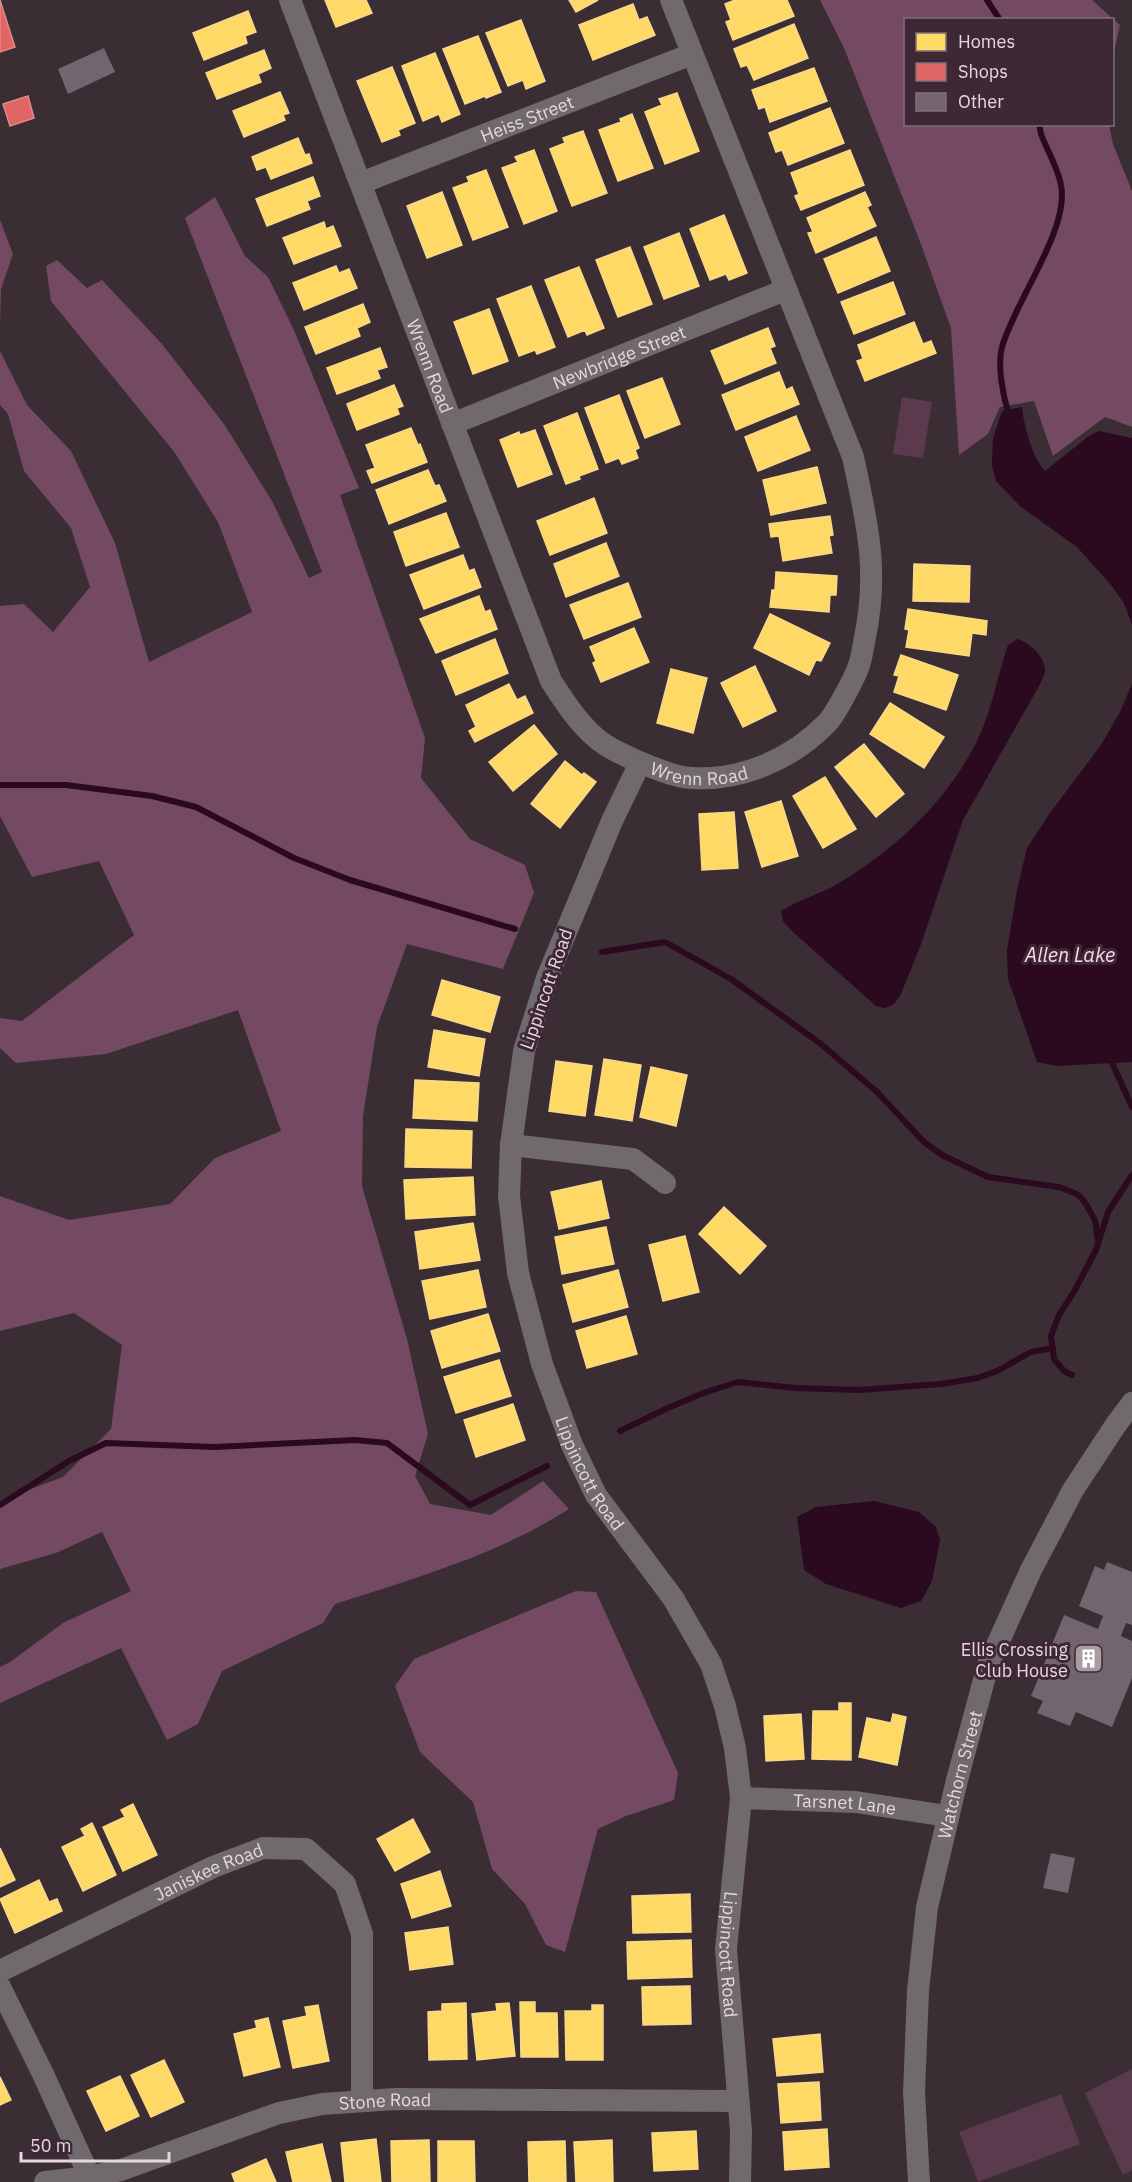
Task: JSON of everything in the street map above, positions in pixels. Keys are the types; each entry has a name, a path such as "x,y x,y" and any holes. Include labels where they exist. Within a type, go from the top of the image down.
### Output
{"street":[{"name":"Wrenn Road","path":"290,0 551,681 575,716 605,745 640,763 690,778 740,775 786,755 829,722 858,668 870,611 872,562 853,457 671,0"},
{"name":"Heiss Street","path":"361,183 692,54"},
{"name":"Newbridge Street","path":"452,424 785,290"},
{"name":"Lippincott Road","path":"640,763 612,821 547,978 524,1051 511,1145 509,1196 518,1273 542,1364 572,1445 596,1495 673,1598 711,1664 735,1748 741,1798 726,1949 741,2132 740,2182"},
{"path":"511,1145 633,1159 665,1183"},
{"name":"Watchorn Street","path":"919,2182 914,2092 918,1991 927,1907 947,1816 988,1665 1031,1570 1073,1490 1132,1403"},
{"name":"Tarsnet Lane","path":"741,1798 856,1802 947,1816"},
{"name":"Janiskee Road","path":"0,1971 213,1867 263,1848 306,1849 345,1884 362,1934 362,2100"},
{"path":"0,1987 91,2180"},
{"name":"Stone Road","path":"45,2182 91,2180 279,2113 322,2104 362,2100 738,2101"}],"shaded area":[{"path":"820,0 1092,0 1112,18 904,18 904,126 1109,126 1113,144 1132,191 1132,427 1105,417 1053,456 1034,401 1000,407 988,434 959,455 951,328 919,239 844,48"},
{"path":"1114,20 1120,25 1114,52"},
{"path":"215,197 245,256 268,277 294,330 359,488 340,495 425,738 421,778 470,839 525,865 534,893 503,969 407,944 377,1027 363,1116 362,1186 407,1339 428,1434 415,1476 430,1504 491,1515 543,1481 569,1509 513,1540 455,1564 335,1604 323,1623 222,1671 198,1724 167,1740 121,1648 0,1703 0,1667 63,1623 131,1591 102,1532 56,1553 0,1569 0,1503 12,1496 63,1477 111,1429 122,1345 74,1313 0,1331 0,1196 69,1220 170,1204 215,1158 281,1131 238,1010 106,1054 16,1063 0,1048 0,1018 22,1021 134,935 99,861 32,877 0,816 0,606 24,604 53,632 90,587 71,528 24,471 8,414 0,405 0,351 27,405 71,451 115,543 149,662 252,612 218,522 175,453 51,301 46,266 57,260 87,288 102,280 162,344 224,424 272,501 309,578 322,572 185,218"},
{"path":"0,220 13,254 1,289 0,326"},
{"path":"902,397 932,402 923,458 893,454"},
{"path":"576,1591 596,1592 678,1773 674,1800 626,1816 598,1829 565,1952 546,1945 525,1904 492,1869 473,1802 420,1752 395,1686 414,1659"},
{"path":"1132,2069 1132,2170 1123,2175 1085,2093"},
{"path":"1061,2094 1080,2144 978,2182 959,2132"}],"water":[{"path":"1022,407 1029,441 1045,471 1089,436 1099,431 1132,438 1132,625 1124,603 1077,547 1021,507 996,481 992,465 993,438 1002,411"},
{"path":"1017,639 1032,647 1040,656 1045,666 1044,675 963,820 920,947 900,996 893,1005 884,1008 876,1006 794,933 783,921 781,911 832,887 860,870 900,839 935,803 965,763 977,741 1008,645"},
{"name":"Allen Lake","path":"1132,684 1132,1062 1057,1066 1037,1062 1008,979 1007,951 1017,890 1027,848 1101,745 1120,712"},
{"path":"874,1501 919,1512 936,1527 940,1540 932,1581 921,1601 901,1608 826,1584 804,1570 797,1517 816,1507"}],"building: Homes":[{"path":"325,0 366,0 372,13 336,27"},
{"path":"569,0 598,0 576,12"},
{"path":"735,0 787,0 794,16 733,40 726,22 731,20 725,4"},
{"path":"633,4 639,20 647,17 655,35 593,60 579,25"},
{"path":"248,11 256,32 245,36 247,43 204,60 193,33"},
{"path":"521,20 545,81 526,89 523,80 508,86 486,33"},
{"path":"794,24 808,58 754,80 747,65 741,67 734,49"},
{"path":"478,36 501,92 465,104 443,49"},
{"path":"264,50 271,68 258,74 261,82 217,99 206,73"},
{"path":"435,53 460,114 442,122 439,114 423,121 402,66"},
{"path":"392,67 415,123 398,130 400,135 382,142 357,81"},
{"path":"814,68 827,101 770,122 765,107 759,109 752,90"},
{"path":"280,92 289,113 283,115 285,120 244,137 233,111"},
{"path":"677,93 699,151 665,164 645,112 662,105 659,99"},
{"path":"830,108 844,143 788,165 782,150 776,152 769,133"},
{"path":"632,114 653,168 618,181 599,130 621,122 620,119"},
{"path":"583,131 607,193 572,206 550,149 565,143 563,138"},
{"path":"298,138 305,155 309,154 312,163 271,179 266,167 257,170 252,157"},
{"path":"534,150 557,211 524,224 502,168 518,162 515,157"},
{"path":"850,150 864,185 801,210 795,196 799,194 791,173"},
{"path":"486,170 508,227 473,240 453,188 469,182 467,177"},
{"path":"313,177 320,196 307,201 310,209 267,226 256,199"},
{"path":"442,192 462,245 427,258 407,206"},
{"path":"865,192 871,205 867,207 876,226 816,253 808,233 813,232 807,218"},
{"path":"724,215 747,273 729,280 726,274 710,280 690,229"},
{"path":"324,222 326,229 333,226 341,246 294,264 283,238"},
{"path":"679,233 699,286 664,299 644,247"},
{"path":"876,237 890,271 838,293 824,259"},
{"path":"630,247 652,304 618,317 596,260"},
{"path":"336,266 339,273 349,269 357,288 304,310 293,283"},
{"path":"579,267 604,328 587,335 585,330 568,337 545,280"},
{"path":"893,282 905,314 854,334 841,302"},
{"path":"531,286 555,347 537,354 535,350 519,356 497,299"},
{"path":"363,304 370,322 357,328 360,336 316,354 305,327"},
{"path":"489,309 508,361 473,374 454,322"},
{"path":"914,322 923,344 931,341 936,353 865,381 857,361 863,359 858,345"},
{"path":"768,328 775,346 770,348 776,363 725,384 711,351"},
{"path":"380,348 387,367 377,370 380,378 337,394 327,368"},
{"path":"779,372 786,390 792,387 799,404 736,430 722,395"},
{"path":"662,378 680,424 645,438 627,391"},
{"path":"394,385 403,406 397,408 399,414 357,430 347,404"},
{"path":"619,395 639,448 635,450 638,458 622,464 619,458 606,463 585,408"},
{"path":"577,413 598,469 566,484 544,426"},
{"path":"796,416 810,450 758,471 745,437"},
{"path":"411,428 427,462 372,483 367,471 375,468 366,445"},
{"path":"535,430 552,474 518,487 500,440 519,432 520,435"},
{"path":"817,467 826,503 771,515 763,480"},
{"path":"428,470 435,486 439,485 446,501 389,524 376,490"},
{"path":"594,498 607,533 550,555 537,521"},
{"path":"446,513 459,547 406,566 394,532"},
{"path":"830,516 833,535 829,536 832,553 783,561 779,536 771,537 769,524"},
{"path":"606,543 619,576 566,597 554,564"},
{"path":"463,555 469,571 474,569 481,587 424,609 410,575"},
{"path":"914,564 970,566 969,602 913,601"},
{"path":"776,572 837,576 836,595 830,595 829,612 770,607 772,590 775,590"},
{"path":"628,583 641,617 584,639 570,605"},
{"path":"479,596 485,612 490,610 497,629 436,653 420,619"},
{"path":"908,609 987,621 986,635 972,633 969,656 906,647 909,630 905,629"},
{"path":"770,614 830,643 821,661 816,660 809,675 754,648"},
{"path":"634,628 649,662 601,682 593,663 596,661 590,647"},
{"path":"495,639 508,673 456,695 442,661"},
{"path":"901,655 958,675 946,710 894,692 899,676 894,675"},
{"path":"755,666 776,711 743,727 721,683"},
{"path":"671,669 707,678 693,733 657,723"},
{"path":"509,684 517,700 525,696 533,713 475,742 469,731 476,727 466,705"},
{"path":"890,703 944,737 924,768 870,734"},
{"path":"534,725 557,754 513,791 489,762"},
{"path":"864,744 904,794 876,817 835,767"},
{"path":"565,761 582,775 584,773 596,782 560,828 531,804"},
{"path":"825,777 856,829 823,848 793,796"},
{"path":"781,801 798,856 762,867 745,812"},
{"path":"734,812 738,868 702,870 699,814"},
{"path":"442,980 500,997 490,1032 432,1015"},
{"path":"434,1030 485,1039 479,1076 428,1067"},
{"path":"604,1059 641,1065 632,1121 595,1115"},
{"path":"556,1061 592,1066 585,1116 549,1111"},
{"path":"651,1067 687,1075 676,1126 640,1117"},
{"path":"415,1080 479,1083 477,1121 413,1118"},
{"path":"406,1129 472,1131 471,1168 405,1167"},
{"path":"473,1177 475,1215 406,1219 404,1180"},
{"path":"601,1181 609,1218 559,1229 551,1192"},
{"path":"724,1207 766,1246 740,1274 699,1234"},
{"path":"473,1223 480,1260 420,1269 415,1232"},
{"path":"606,1227 614,1264 562,1274 555,1237"},
{"path":"685,1236 699,1292 663,1301 649,1245"},
{"path":"478,1270 486,1307 430,1319 422,1281"},
{"path":"618,1270 628,1307 573,1322 563,1285"},
{"path":"488,1314 500,1351 442,1368 431,1331"},
{"path":"626,1316 637,1354 587,1368 576,1331"},
{"path":"499,1360 511,1396 456,1413 444,1377"},
{"path":"513,1404 525,1440 476,1457 464,1420"},
{"path":"839,1703 851,1703 851,1760 812,1759 813,1711 839,1711"},
{"path":"801,1714 804,1759 766,1761 764,1716"},
{"path":"893,1714 906,1717 897,1765 859,1757 867,1718 891,1723"},
{"path":"133,1804 157,1855 123,1871 103,1827 125,1817 121,1810"},
{"path":"413,1819 430,1852 395,1871 377,1839"},
{"path":"92,1823 116,1875 83,1891 62,1847 85,1836 81,1829"},
{"path":"0,1848 15,1880 0,1887"},
{"path":"440,1871 451,1906 412,1918 401,1884"},
{"path":"39,1880 49,1902 57,1899 62,1911 15,1933 0,1899"},
{"path":"690,1894 691,1932 633,1933 632,1896"},
{"path":"448,1927 453,1964 410,1970 405,1933"},
{"path":"691,1940 692,1977 628,1979 627,1942"},
{"path":"690,1986 691,2024 643,2025 642,1987"},
{"path":"520,2002 535,2002 535,2013 557,2013 558,2057 521,2057"},
{"path":"466,2003 467,2059 429,2060 428,2012 442,2011 442,2004"},
{"path":"509,2003 515,2056 477,2060 472,2014 497,2011 496,2004"},
{"path":"318,2005 329,2061 293,2068 283,2021 307,2016 305,2007"},
{"path":"592,2005 603,2005 603,2060 566,2060 565,2011 592,2011"},
{"path":"268,2018 280,2067 244,2076 234,2034 257,2028 255,2021"},
{"path":"820,2034 823,2072 777,2076 773,2039"},
{"path":"164,2060 184,2102 151,2117 131,2075"},
{"path":"120,2076 139,2116 106,2131 87,2091"},
{"path":"0,2077 11,2100 0,2105"},
{"path":"819,2082 821,2120 781,2123 778,2084"},
{"path":"827,2129 829,2167 785,2170 783,2132"},
{"path":"696,2131 698,2169 654,2171 652,2133"},
{"path":"376,2139 381,2182 345,2182 341,2143"},
{"path":"429,2140 430,2182 392,2182 391,2141"},
{"path":"612,2140 613,2182 576,2182 574,2142"},
{"path":"438,2141 474,2141 475,2182 438,2182"},
{"path":"565,2141 566,2182 529,2182 528,2142"},
{"path":"322,2144 331,2182 293,2182 286,2152"},
{"path":"266,2159 276,2182 235,2182 232,2174"}],"building: Shops":[{"path":"0,0 15,47 0,52"},
{"path":"28,96 34,118 10,126 3,104"}],"building: Other":[{"path":"104,48 115,72 68,94 58,69"},
{"name":"Ellis Crossing Club House","path":"1107,1562 1132,1572 1132,1625 1126,1623 1121,1636 1132,1641 1132,1678 1112,1727 1076,1712 1070,1726 1037,1713 1043,1701 1031,1696 1064,1615 1098,1629 1103,1616 1079,1606 1095,1566 1104,1570"},
{"path":"1051,1853 1075,1858 1068,1893 1043,1888"}],"waterway":[{"path":"987,0 999,18"},
{"path":"1009,415 1001,381 1002,347 1018,308 1050,243 1062,203 1060,179 1039,126"},
{"path":"0,785 66,785 152,796 196,807 294,858 350,880 515,929"},
{"path":"602,952 665,942 731,979 821,1044 877,1092 924,1142 942,1155 988,1177 1059,1187 1077,1194 1095,1220 1098,1241"},
{"path":"1109,1056 1132,1107"},
{"path":"1072,1375 1064,1371 1054,1359 1051,1336 1059,1315 1096,1250 1108,1212 1132,1175"},
{"path":"620,1431 706,1392 738,1382 795,1388 859,1390 941,1384 978,1378 997,1371 1031,1352 1053,1348"},
{"path":"0,1505 69,1461 106,1443 215,1447 355,1440 387,1443 470,1505 547,1466"}],"place":[{"name":"Ellis Crossing Club House","path":"1089,1659"}]}
